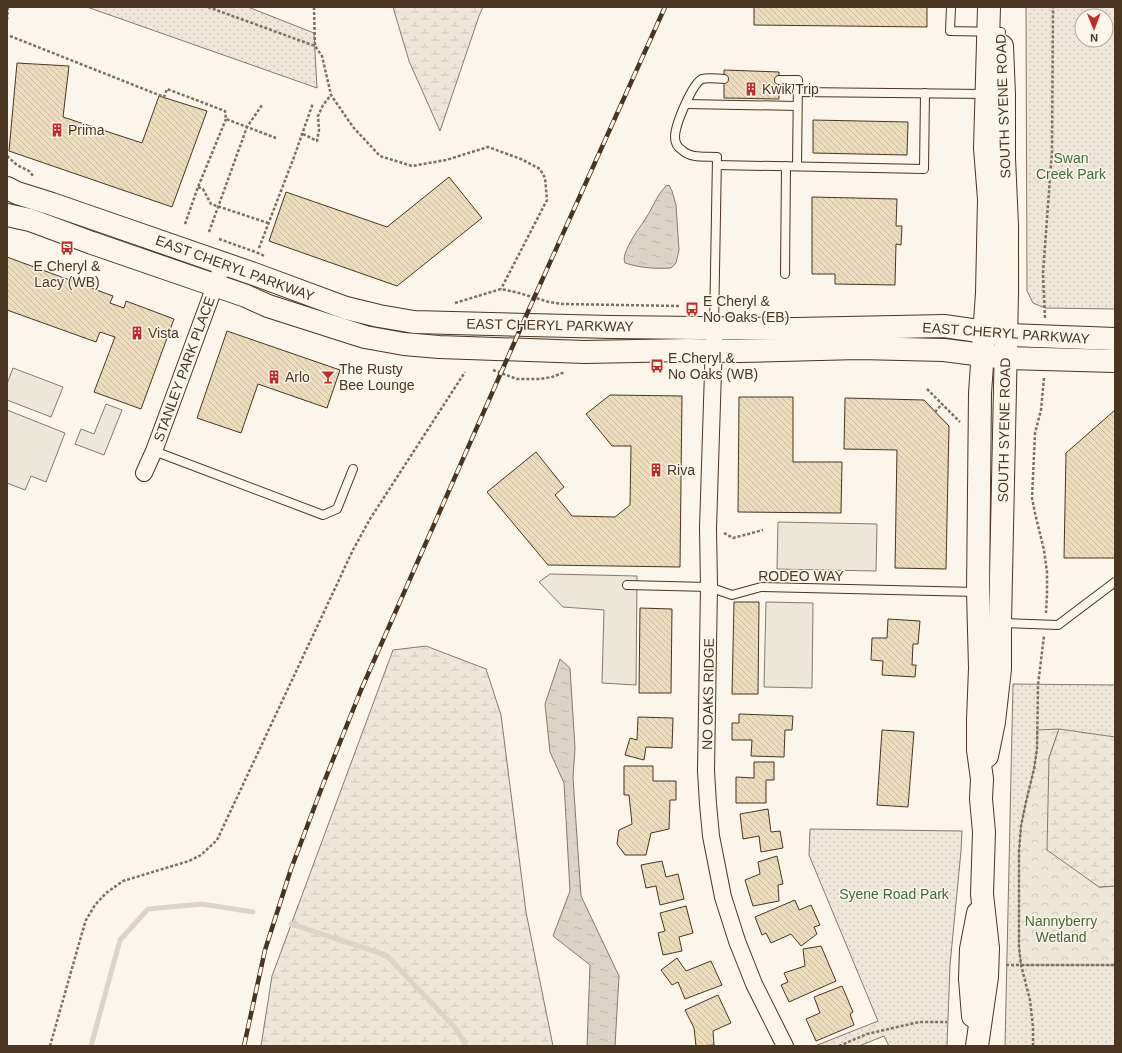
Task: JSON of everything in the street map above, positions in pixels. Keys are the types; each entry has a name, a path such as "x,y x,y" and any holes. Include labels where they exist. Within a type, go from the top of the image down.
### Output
{"street":[{"name":"SOUTH SYENE ROAD","path":"989,7 995,32"},
{"name":"SOUTH SYENE ROAD","path":"976,1046 988,978 988,948 982,894 984,832 981,799 982,779 994,722 1000,669 1007,225 1004,158 996,94 995,32 999,7"},
{"name":"SOUTH SYENE ROAD","path":"982,779 978,750 980,668 978,592 980,393 987,293 989,199 985,148 996,94"},
{"name":"EAST CHERYL PARKWAY","path":"7,188 17,193 254,274 346,308 414,322 611,327 796,329 944,326 1006,335 1115,339"},
{"name":"EAST CHERYL PARKWAY","path":"7,215 30,220 246,296 268,306 329,326 365,337 404,344 439,347 585,352 659,350 740,351 859,348 944,350 1006,358 1115,361"},
{"name":"STANLEY PARK PLACE","path":"144,473 154,451 223,264"},
{"name":"NO OAKS RIDGE","path":"714,328 708,528 709,587 706,771 711,836 723,897 737,940 754,984 785,1046"}],"lane":[{"path":"951,7 950,31 995,32"},
{"path":"714,328 717,156 692,156 682,151 676,145 675,138 677,126 686,104 698,82 704,79 724,79"},
{"path":"780,80 798,80 797,166"},
{"path":"797,92 996,94"},
{"path":"717,165 924,169 925,93"},
{"path":"686,104 797,106"},
{"path":"785,274 786,166"},
{"path":"154,451 323,515 337,509 353,469"},
{"path":"1000,623 1058,625 1115,582"},
{"name":"RODEO WAY","path":"627,585 709,587 732,595 761,587 978,592"}],"path":[{"path":"7,20 8,7"},
{"path":"208,7 315,46"},
{"path":"314,7 315,46 322,56 331,96 353,127 380,156 412,166 446,160 488,147 521,159 540,169 545,178 547,200 501,289 455,303 449,303"},
{"path":"1045,321 1043,273 1052,151 1053,7"},
{"path":"10,36 164,97 167,89 225,111 226,119 198,187 185,224"},
{"path":"303,134 317,141 319,130 318,116 323,105 331,96"},
{"path":"259,248 303,134 313,103"},
{"path":"209,232 247,127 262,105"},
{"path":"226,119 276,138"},
{"path":"7,156 16,165 29,171 38,180"},
{"path":"198,187 203,189 212,204 268,223"},
{"path":"215,238 261,254 266,258"},
{"path":"50,1046 86,920 106,893 123,881 189,861 200,855 217,840 353,550 370,519 465,372"},
{"path":"1033,1046 1031,1007 1021,965 1019,947 1019,852 1021,826 1037,749 1038,685 1047,594 1047,572 1044,550 1032,498 1035,433 1041,410 1044,386"},
{"path":"927,389 960,422"},
{"path":"935,412 942,404"},
{"path":"722,532 733,538 763,530"},
{"path":"1021,965 1115,965"},
{"path":"839,1046 867,1034 919,1022 947,1022"}],"green space":[{"path":"87,7 248,7 314,33 317,88"},
{"path":"393,7 483,7 440,131 409,61"},
{"name":"Swan Creek Park","path":"1026,7 1115,7 1115,309 1045,308 1033,303 1027,291"},
{"path":"426,646 486,669 501,715 526,912 553,1046 261,1046 272,976 393,650"},
{"name":"Nannyberry Wetland","path":"1013,684 1115,685 1115,1046 1005,1046"},
{"path":"1059,729 1049,758 1099,887 1115,886 1115,965 1021,965 1019,947 1019,852 1021,826 1034,769 1037,749 1037,730"},
{"path":"1059,729 1115,737 1115,886 1099,887 1047,850 1049,758"},
{"name":"Syene Road Park","path":"810,829 962,831 950,965 947,1046 889,1046 884,1036 859,1046 815,1046 878,1021 809,855"}],"shaded area":[{"path":"13,368 63,387 51,417 7,400 7,384"},
{"path":"106,404 122,410 104,455 75,444 81,429 94,434"},
{"path":"7,410 65,433 46,482 31,476 25,490 7,483"},
{"path":"778,522 877,524 876,571 777,569"},
{"path":"550,574 637,576 636,685 602,683 604,610 563,607 539,582"},
{"path":"766,602 813,603 812,688 764,687"}],"water":[{"path":"669,185 676,205 679,250 676,263 671,268 659,268 642,267 625,263 625,254 631,241 647,217 659,194 666,186"},
{"path":"560,659 570,668 575,748 573,778 581,896 619,976 615,1046 587,1046 590,965 553,936 570,891 564,783 550,752 545,704"}],"building":[{"path":"754,7 927,7 927,27 754,25"},
{"name":"Prima","path":"17,63 69,66 63,117 142,143 159,96 207,111 172,207 9,151"},
{"name":"Kwik Trip","path":"724,70 779,72 779,99 724,98"},
{"name":"Kwik Trip","path":"813,120 908,122 907,155 813,153"},
{"path":"449,177 482,218 397,286 269,241 286,192 387,227"},
{"path":"812,197 897,199 896,226 902,226 901,245 896,244 895,285 835,284 835,274 812,274"},
{"name":"Vista","path":"7,257 113,296 110,303 124,308 126,301 174,319 141,409 94,392 115,337 100,332 96,342 7,310"},
{"name":"Arlo","path":"227,331 340,370 327,408 258,384 241,433 197,418"},
{"name":"Riva","path":"610,395 682,396 680,567 548,565 487,492 536,452 564,487 555,495 572,516 615,517 630,505 631,446 612,446 586,414"},
{"path":"739,397 793,397 793,462 842,462 841,513 738,512"},
{"path":"845,398 924,400 949,426 946,569 895,568 897,450 844,449"},
{"path":"1115,410 1115,558 1064,558 1066,453"},
{"path":"734,602 759,602 758,694 732,694"},
{"path":"640,608 672,609 671,693 639,693"},
{"path":"888,619 920,621 918,644 913,644 912,665 916,665 915,677 882,675 883,661 871,660 872,638 887,638"},
{"path":"739,714 793,716 792,730 785,730 784,757 751,756 752,740 732,740 732,723 739,723"},
{"path":"638,717 673,718 672,748 646,747 644,760 625,755 630,738 637,740"},
{"path":"882,730 914,732 908,807 877,805"},
{"path":"754,762 774,762 774,780 766,780 766,803 736,803 736,777 754,778"},
{"path":"624,766 653,766 653,781 676,781 676,800 670,800 669,829 651,833 646,855 625,855 617,844 619,830 632,824 629,795 624,795"},
{"path":"768,809 771,832 780,831 783,848 761,852 759,836 743,839 740,814"},
{"path":"777,856 783,884 778,885 779,901 753,906 745,880 760,874 758,862"},
{"path":"662,861 666,877 678,874 684,899 660,905 656,886 646,888 641,865"},
{"path":"795,900 799,910 811,905 820,925 814,927 817,934 801,946 791,934 771,943 766,933 762,935 755,917"},
{"path":"686,906 693,933 679,937 682,951 663,955 658,933 665,931 660,913"},
{"path":"821,946 836,981 789,1002 781,985 788,982 784,973 805,966 803,949"},
{"path":"677,958 686,971 711,961 722,985 685,999 678,982 672,985 661,970"},
{"path":"842,986 853,1012 850,1014 854,1025 816,1041 806,1019 820,1013 814,997"},
{"path":"718,995 731,1023 713,1031 714,1045 696,1046 694,1028 685,1010"}],"waterway":[{"path":"91,1046 120,940 148,909 202,904 253,912"},
{"path":"291,924 386,955 457,1030 466,1046"}],"railway":[{"path":"244,1046 265,950 291,869 361,690 534,298 665,7"}],"place":[{"name":"Kwik Trip","path":"751,89"},
{"name":"Prima","path":"57,130"},
{"name":"E Cheryl & Lacy (WB)","path":"67,248"},
{"name":"E Cheryl & No Oaks (EB)","path":"692,309"},
{"name":"Vista","path":"137,333"},
{"name":"E Cheryl & No Oaks (WB)","path":"657,366"},
{"name":"Arlo","path":"274,377"},
{"name":"The Rusty Bee Lounge","path":"328,377"},
{"name":"Riva","path":"656,470"}]}
